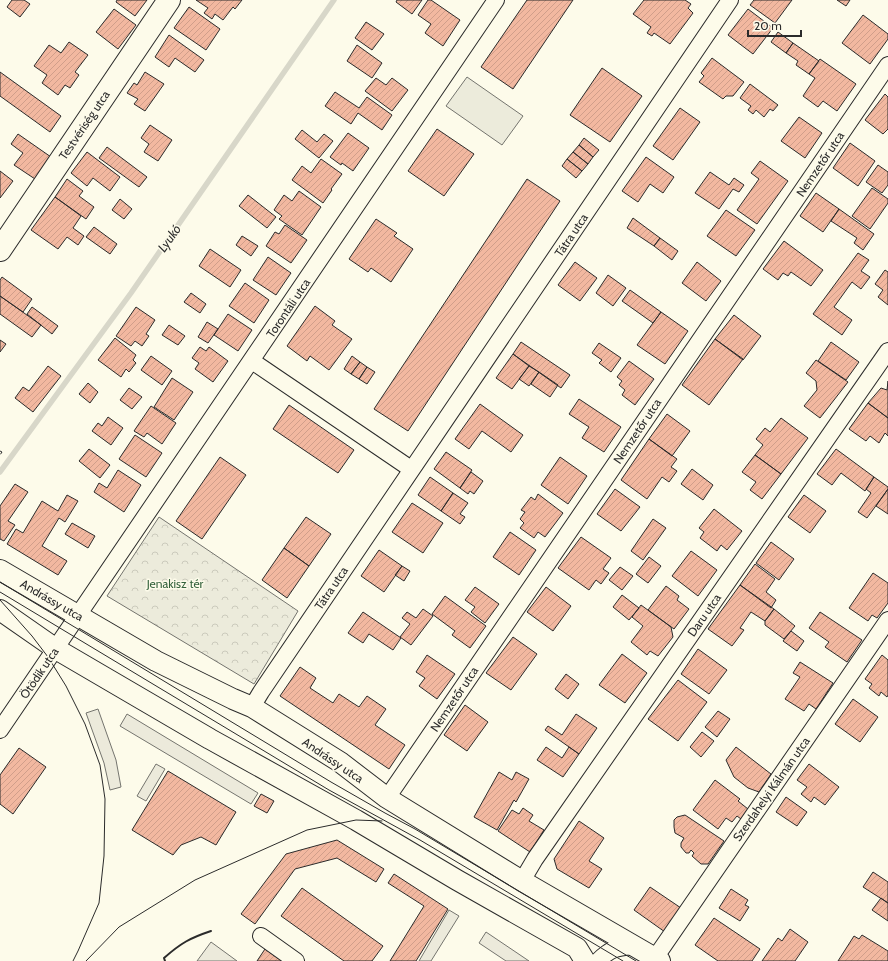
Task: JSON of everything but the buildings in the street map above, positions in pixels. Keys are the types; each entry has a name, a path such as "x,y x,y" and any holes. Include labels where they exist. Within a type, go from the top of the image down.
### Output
{"main road":[{"name":"Testvériség utca","path":"0,250 169,0"}],"street":[{"name":"Torontáli utca","path":"79,615 496,0"},
{"name":"Tátra utca","path":"252,707 411,469 730,0"},
{"name":"Nemzetőr utca","path":"387,798 888,65"},
{"name":"Daru utca","path":"522,881 535,858 888,351"},
{"path":"252,360 411,469"},
{"name":"Andrássy utca","path":"0,570 156,661 252,707 340,762 387,798 522,881 632,946 657,959"},
{"path":"0,610 56,649 210,739 356,820 581,955 598,961 607,952 615,948 632,946"},
{"name":"Ötödik utca","path":"0,730 79,615"},
{"name":"Szerdahelyi Kálmán utca","path":"657,959 888,620"},
{"path":"261,936 296,961"}],"green space":[{"path":"467,77 523,116 502,145 446,106"},
{"name":"Jenakisz tér","path":"159,517 298,611 254,684 107,596"}],"shaded area":[{"path":"98,709 116,760 121,787 110,790 104,763 86,713"},
{"path":"127,714 258,793 251,804 120,726"},
{"path":"156,764 165,769 146,801 137,796"},
{"path":"449,910 459,916 431,961 419,961"},
{"path":"486,932 529,961 506,961 479,943"},
{"path":"211,942 237,961 197,961"}],"waterway":[{"name":"Lyukó","path":"0,472 131,293 334,0"}],"tram line":[{"path":"0,582 331,782 415,829 636,961"},
{"path":"0,592 329,790 420,840 623,961"},
{"path":"0,600 32,636 48,657 66,686 85,724 100,765 105,799 104,856 99,903 73,961"},
{"path":"86,961 119,927 195,880 307,830 356,820 382,821"}],"fence":[{"path":"0,451 2,452 0,455"}],"wall":[{"path":"165,961 164,958 176,948 197,936 211,931"}]}
